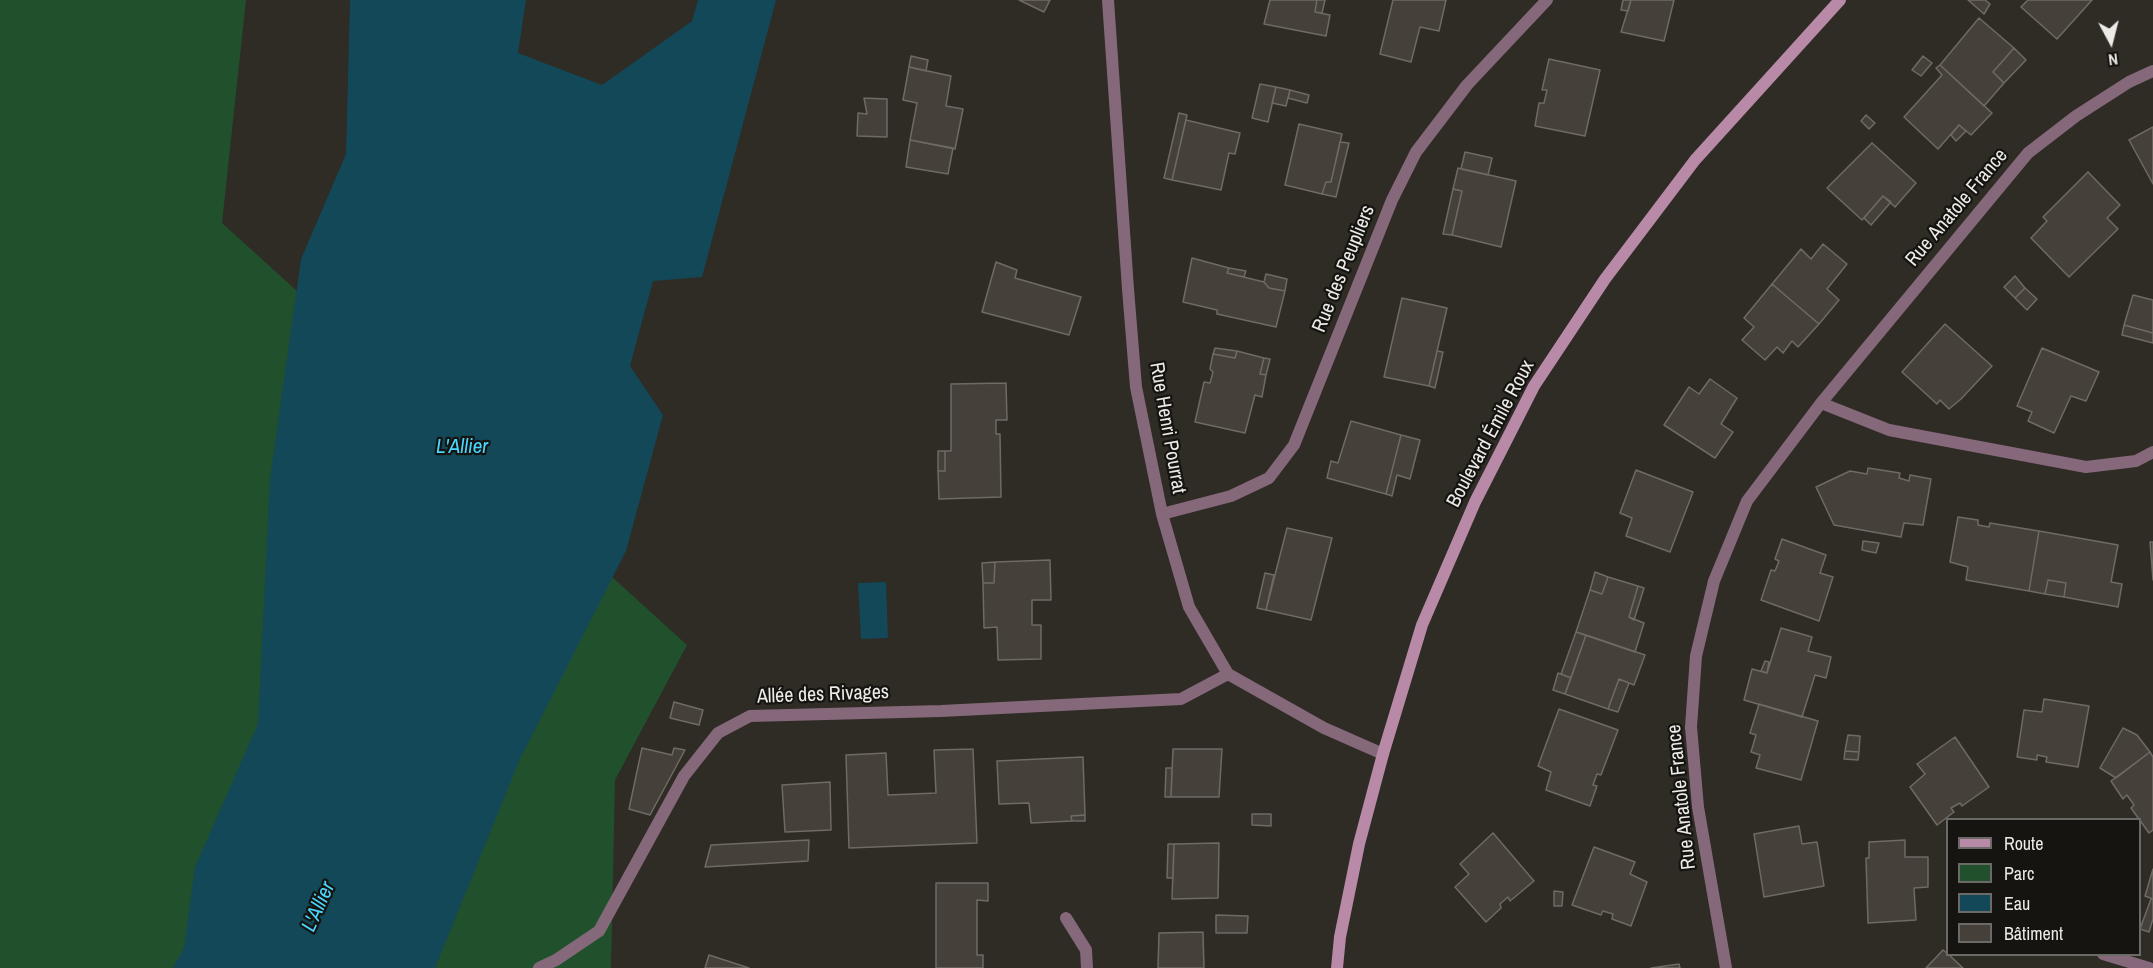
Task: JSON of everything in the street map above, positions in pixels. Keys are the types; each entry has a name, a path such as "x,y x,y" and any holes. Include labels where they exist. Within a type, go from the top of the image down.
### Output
{"main road":[{"name":"Boulevard Émile Roux","path":"1337,968 1340,937 1359,844 1383,754 1422,625 1475,502 1534,386 1605,279 1695,160 1840,0"}],"street":[{"name":"Rue Henri Pourrat","path":"1108,0 1136,387 1162,514 1189,607 1228,674"},
{"name":"Rue des Peupliers","path":"1162,514 1232,496 1269,478 1294,445 1392,200 1416,152 1467,85 1547,0"},
{"name":"Rue Anatole France","path":"1726,968 1698,807 1691,727 1696,656 1714,581 1747,501 1821,403 2028,153 2076,116 2129,82 2153,71"},
{"path":"1821,403 1889,430 2086,467 2136,461 2153,452"},
{"path":"1228,674 1324,728 1383,754"},
{"name":"Allée des Rivages","path":"539,968 556,960 599,931 684,776 718,733 750,716 941,711 1180,699 1228,674"},
{"path":"1066,918 1086,950 1087,968"},
{"path":"2110,956 2149,968"}],"green space":[{"path":"0,0 246,0 222,223 687,645 615,780 611,968 0,968"}],"water":[{"name":"L'Allier","path":"350,0 526,0 518,53 602,85 692,21 698,0 776,0 702,277 653,281 630,366 663,415 626,551 520,759 435,968 173,968 184,948 195,867 258,724 270,479 301,259 346,154"},
{"path":"886,582 888,638 861,639 858,583"}],"building":[{"path":"1019,0 1050,0 1044,12"},
{"path":"1270,0 1317,0 1315,12 1330,15 1326,36 1264,24"},
{"path":"1317,0 1325,0 1322,13 1315,12"},
{"path":"1393,0 1446,0 1439,31 1420,27 1411,62 1380,54"},
{"path":"1623,0 1631,0 1628,11 1621,10"},
{"path":"1631,0 1674,0 1664,41 1621,32"},
{"path":"1968,0 1985,0 1990,4 1984,14"},
{"path":"2028,0 2092,0 2057,39 2021,7"},
{"path":"1979,18 2014,48 1993,72 2004,83 1984,106 1940,65"},
{"path":"2014,48 2026,60 2004,83 1993,72"},
{"path":"911,56 928,60 926,71 909,67"},
{"path":"1923,56 1932,63 1921,76 1912,70"},
{"path":"1549,59 1600,70 1585,136 1535,126 1539,103 1544,103 1547,90 1542,90"},
{"path":"1940,65 1992,113 1971,135 1959,125 1938,149 1904,117 1942,75 1936,68"},
{"path":"909,67 951,76 946,106 963,109 955,149 910,140 917,103 903,100"},
{"path":"1260,84 1276,87 1268,122 1252,118"},
{"path":"1276,87 1290,90 1286,106 1272,103"},
{"path":"1290,90 1309,95 1307,103 1288,98"},
{"path":"864,98 887,99 887,137 857,136 858,113 867,114"},
{"path":"1179,113 1187,115 1172,180 1164,178"},
{"path":"1866,115 1875,123 1869,129 1861,121"},
{"path":"1186,120 1240,133 1235,154 1229,153 1221,190 1172,180"},
{"path":"1299,124 1342,134 1331,182 1326,182 1322,194 1285,185"},
{"path":"1959,125 1966,131 1956,141 1951,135"},
{"path":"2153,127 2153,184 2129,140"},
{"path":"910,140 953,148 948,174 906,167"},
{"path":"1340,142 1349,143 1336,197 1322,194 1326,182 1331,182"},
{"path":"1872,143 1916,183 1895,207 1883,196 1862,220 1827,188"},
{"path":"1465,152 1492,158 1488,175 1461,169"},
{"path":"1458,168 1516,181 1501,247 1452,235 1462,191 1453,189"},
{"path":"2088,172 2120,205 2107,218 2118,229 2069,277 2031,238 2047,221 2043,217"},
{"path":"1453,189 1462,191 1452,235 1443,234"},
{"path":"1883,196 1891,202 1871,225 1864,218"},
{"path":"1823,244 1847,264 1827,289 1839,300 1819,324 1772,284 1801,249 1811,259"},
{"path":"1192,258 1229,268 1227,273 1264,282 1269,288 1285,291 1276,327 1217,314 1217,310 1183,302"},
{"path":"996,262 1017,270 1015,278 1081,297 1069,335 982,312"},
{"path":"1229,268 1246,271 1244,277 1227,273"},
{"path":"1266,274 1287,279 1285,291 1269,288 1264,282"},
{"path":"2015,276 2025,288 2015,298 2004,287"},
{"path":"1772,284 1819,324 1798,347 1792,341 1783,353 1777,347 1765,360 1742,340 1754,327 1744,318"},
{"path":"2025,288 2037,299 2027,310 2015,298"},
{"path":"2133,295 2153,300 2153,333 2124,325"},
{"path":"1402,298 1447,308 1429,386 1384,377"},
{"path":"1945,324 1992,366 1949,409 1940,400 1937,404 1902,372"},
{"path":"2124,325 2153,333 2153,343 2122,335"},
{"path":"1215,348 1237,351 1235,358 1213,354"},
{"path":"2042,348 2099,372 2086,401 2071,396 2054,433 2028,421 2032,412 2017,406"},
{"path":"1237,351 1264,358 1260,374 1266,375 1262,397 1255,395 1245,433 1195,422 1204,382 1210,383 1213,372 1210,369 1213,354 1235,358"},
{"path":"1437,351 1443,352 1435,388 1429,386"},
{"path":"1264,358 1270,359 1266,375 1260,374"},
{"path":"1710,379 1737,398 1721,424 1733,432 1715,458 1664,425 1689,387 1699,394"},
{"path":"1006,383 1007,420 996,420 996,434 1000,434 1001,497 939,499 938,471 945,471 945,451 951,451 951,384"},
{"path":"1351,421 1401,435 1386,494 1327,478 1331,461 1338,463"},
{"path":"1401,435 1420,440 1410,479 1397,475 1392,496 1386,494"},
{"path":"938,451 945,451 945,471 938,471"},
{"path":"1868,468 1900,473 1899,478 1909,481 1910,475 1931,479 1923,525 1904,523 1901,537 1834,525 1816,487 1850,471 1867,474"},
{"path":"1636,470 1693,492 1670,552 1626,536 1632,518 1620,513"},
{"path":"1958,517 1978,520 1978,525 1989,527 1990,523 2039,531 2029,591 1966,580 1968,567 1950,562"},
{"path":"1287,528 1332,538 1311,620 1266,610"},
{"path":"2039,531 2118,545 2111,582 2122,584 2118,607 2064,597 2066,583 2048,580 2045,594 2029,591"},
{"path":"1782,539 1826,555 1820,573 1833,577 1819,621 1761,600 1771,570 1775,571 1779,561 1775,559"},
{"path":"1863,541 1879,543 1876,553 1862,550"},
{"path":"2150,542 2153,542 2153,580"},
{"path":"1050,560 1051,600 1032,600 1032,625 1041,625 1041,659 998,660 997,627 984,628 983,583 994,583 995,562"},
{"path":"995,562 994,583 983,583 982,563"},
{"path":"1595,572 1608,577 1602,594 1590,590"},
{"path":"1265,573 1274,575 1266,610 1257,608"},
{"path":"1608,577 1638,586 1629,617 1644,623 1635,652 1576,632 1590,590 1602,594"},
{"path":"2048,580 2066,583 2064,597 2045,594"},
{"path":"1638,586 1644,588 1634,620 1629,617"},
{"path":"1781,628 1812,637 1808,651 1831,657 1826,678 1815,675 1802,717 1744,700 1752,669 1767,673"},
{"path":"1576,632 1586,635 1571,678 1561,674"},
{"path":"1586,635 1645,655 1634,685 1619,679 1608,709 1565,694"},
{"path":"1765,661 1769,662 1767,673 1761,671"},
{"path":"1558,673 1571,678 1565,694 1553,690"},
{"path":"1619,679 1629,683 1618,712 1608,709"},
{"path":"2044,699 2089,706 2078,767 2046,762 2047,757 2037,755 2037,760 2017,757 2024,710 2042,712"},
{"path":"674,702 703,710 699,725 670,718"},
{"path":"1759,704 1818,721 1801,780 1756,768 1760,755 1751,752 1756,735 1750,733"},
{"path":"1559,709 1618,730 1601,775 1597,774 1593,785 1597,786 1590,806 1546,790 1551,772 1538,766"},
{"path":"2123,728 2137,735 2150,752 2116,778 2100,768"},
{"path":"1848,735 1860,736 1859,752 1845,751"},
{"path":"1955,737 1989,787 1962,806 1960,803 1951,808 1954,812 1937,825 1910,787 1925,774 1917,764"},
{"path":"642,748 672,755 674,748 685,750 650,815 629,809"},
{"path":"973,749 977,843 849,848 846,755 886,753 888,795 936,793 934,750"},
{"path":"1173,749 1222,749 1219,797 1171,797"},
{"path":"1845,751 1859,752 1858,760 1844,759"},
{"path":"2150,752 2153,757 2153,830 2149,833 2141,822 2141,818 2138,818 2131,808 2134,805 2127,795 2123,799 2111,781"},
{"path":"1083,757 1085,815 1071,816 1072,821 1031,823 1029,803 999,804 997,761"},
{"path":"1166,768 1172,768 1171,797 1165,797"},
{"path":"830,782 831,830 785,832 782,785"},
{"path":"1252,814 1271,814 1271,826 1252,825"},
{"path":"1085,815 1085,821 1072,821 1071,816"},
{"path":"1799,826 1802,844 1817,842 1824,886 1764,897 1754,834"},
{"path":"1493,833 1534,881 1510,901 1508,897 1500,904 1501,908 1486,922 1455,887 1469,874 1460,864"},
{"path":"809,840 808,861 705,867 711,845"},
{"path":"1905,840 1905,857 1928,857 1928,887 1914,888 1916,920 1868,923 1866,858 1869,858 1869,842"},
{"path":"1219,843 1218,898 1172,899 1174,844"},
{"path":"1168,844 1174,844 1173,878 1167,878"},
{"path":"1594,847 1635,862 1630,874 1647,882 1631,926 1612,919 1613,914 1603,911 1601,915 1572,905"},
{"path":"2153,869 2153,899 2145,896"},
{"path":"936,883 988,883 988,901 977,900 977,955 983,955 983,968 936,968"},
{"path":"1554,891 1563,892 1562,906 1554,906"},
{"path":"2151,899 2153,899 2153,919 2149,932 2141,929"},
{"path":"1216,915 1248,916 1247,933 1216,933"},
{"path":"1203,932 1204,968 1158,968 1159,933"},
{"path":"1943,950 1946,956 1950,956 1963,968 1926,968"},
{"path":"709,955 749,968 705,968"},
{"path":"1679,964 1680,968 1651,968"}]}
